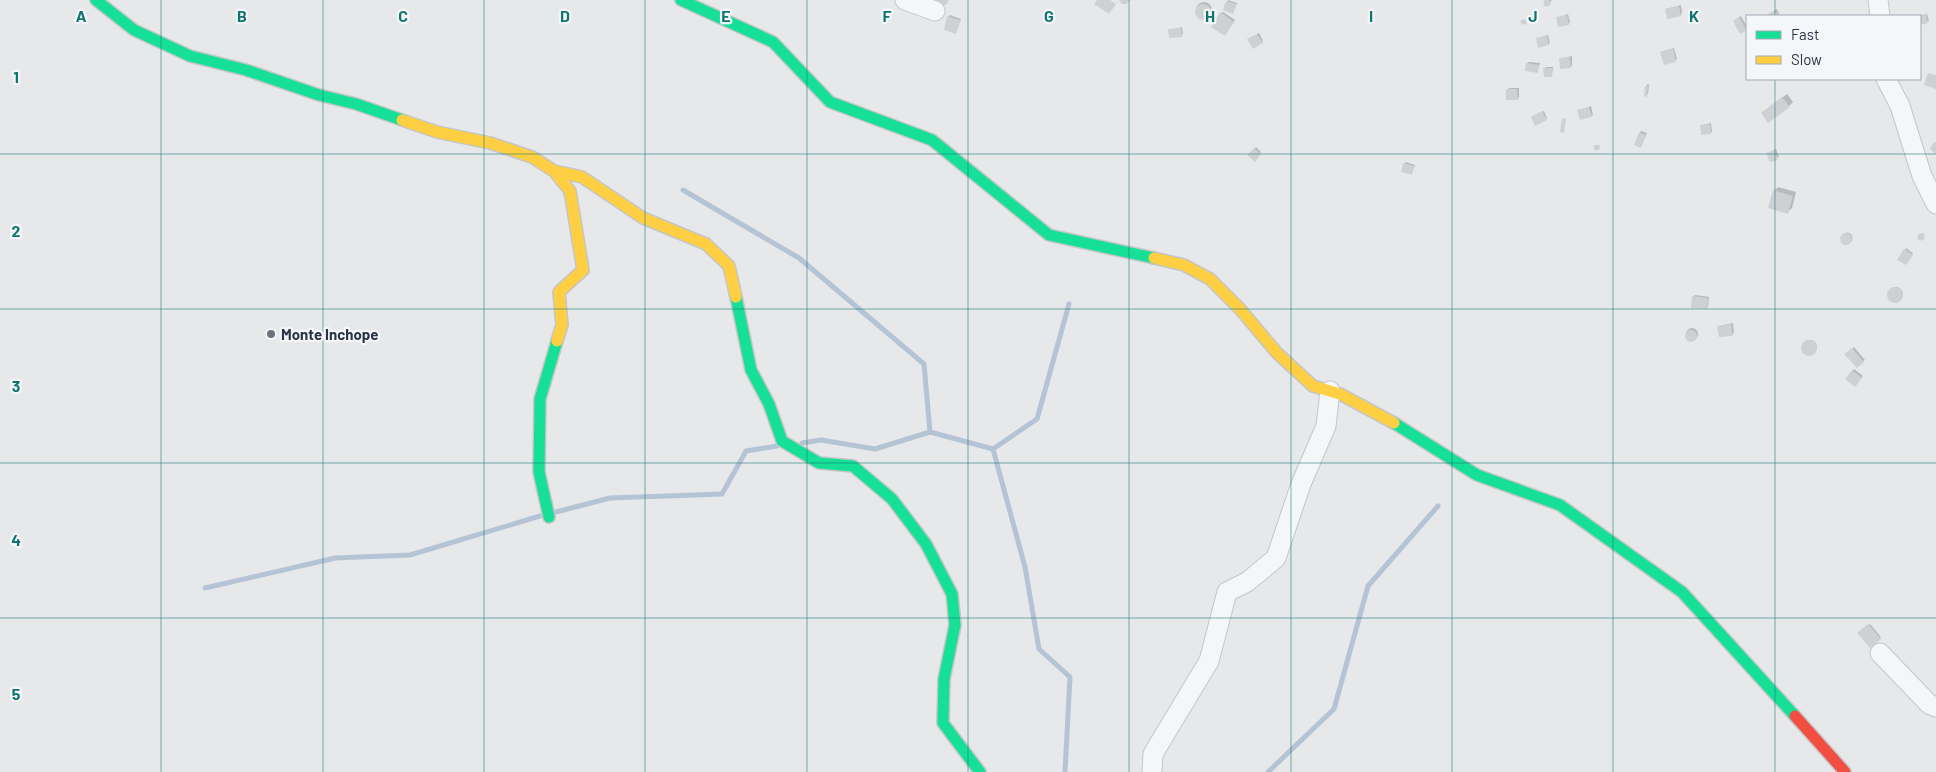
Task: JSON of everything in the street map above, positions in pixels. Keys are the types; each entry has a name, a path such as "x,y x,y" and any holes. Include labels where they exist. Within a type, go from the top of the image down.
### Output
{"street":[{"path":"96,0 134,30 190,56 246,70 319,95 356,104 437,132 490,143 532,156 554,171 570,192 583,270 559,292 562,325 540,399 539,472 549,517"},
{"path":"681,0 773,42 830,102 932,140 1049,235 1184,265 1210,279 1240,309 1277,353 1313,386 1340,394 1395,424 1477,475 1560,506 1682,592 1845,772"},
{"path":"905,0 936,10"},
{"path":"1878,0 1880,15"},
{"path":"1887,80 1900,106 1922,176 1936,204"},
{"path":"554,171 582,178 643,218 706,244 729,266 751,370 769,404 782,441 819,463 853,466 892,499 926,544 952,594 955,625 944,680 943,723 980,772"},
{"path":"1152,772 1154,754 1209,661 1226,592 1247,582 1276,558 1301,484 1326,426 1330,391"},
{"path":"1880,653 1929,704 1936,707"}],"building":[{"path":"1547,-1 1551,3 1547,7 1543,3"},
{"path":"936,0 949,0 943,6 939,5"},
{"path":"1097,0 1110,0 1116,4 1109,14 1094,4"},
{"path":"1119,0 1131,0 1126,4 1122,4"},
{"path":"1226,1 1237,4 1233,14 1223,10"},
{"path":"1200,4 1206,4 1211,9 1209,18 1200,20 1195,15 1195,9"},
{"path":"1679,6 1681,16 1667,19 1665,9"},
{"path":"1775,10 1778,15 1768,15"},
{"path":"1220,12 1234,22 1225,36 1211,27"},
{"path":"1567,15 1569,25 1558,27 1556,17"},
{"path":"1926,15 1928,23 1921,25 1921,16"},
{"path":"947,16 960,20 956,34 944,30"},
{"path":"1739,17 1746,31 1740,34 1733,21"},
{"path":"1525,19 1527,23 1522,25 1520,21"},
{"path":"1181,28 1182,37 1169,38 1168,29"},
{"path":"1257,34 1263,43 1253,49 1247,39"},
{"path":"1547,36 1549,45 1538,48 1536,38"},
{"path":"1673,48 1676,62 1664,65 1660,52"},
{"path":"1570,57 1571,68 1560,69 1559,58"},
{"path":"1526,63 1539,65 1538,73 1525,71"},
{"path":"1543,68 1552,68 1552,77 1544,77"},
{"path":"1928,73 1936,75 1936,89 1924,85"},
{"path":"1645,86 1648,86 1647,97 1644,96"},
{"path":"1506,89 1517,89 1518,100 1506,100"},
{"path":"1782,97 1790,107 1768,123 1761,113"},
{"path":"1589,107 1592,117 1580,120 1577,110"},
{"path":"1542,111 1547,120 1535,126 1531,117"},
{"path":"1562,118 1566,119 1564,133 1560,132"},
{"path":"1710,124 1711,134 1701,135 1700,125"},
{"path":"1639,132 1646,135 1641,148 1634,145"},
{"path":"1936,142 1936,154 1930,149 1933,143"},
{"path":"1594,145 1600,145 1599,150 1594,150"},
{"path":"1254,148 1261,154 1255,162 1247,155"},
{"path":"1775,150 1778,160 1770,162 1766,153"},
{"path":"1403,163 1414,166 1412,175 1401,172"},
{"path":"1773,190 1793,196 1788,214 1768,208"},
{"path":"1844,233 1848,233 1852,239 1848,245 1844,245 1840,241 1840,237"},
{"path":"1921,234 1924,237 1921,240 1918,237"},
{"path":"1904,249 1913,255 1906,265 1897,260"},
{"path":"1895,287 1901,289 1903,295 1901,301 1895,303 1889,301 1887,295 1889,289"},
{"path":"1692,296 1708,298 1707,309 1691,308"},
{"path":"1731,324 1733,336 1719,337 1717,326"},
{"path":"1693,330 1696,331 1696,341 1689,342 1686,341 1685,334 1686,331"},
{"path":"1809,340 1817,348 1809,356 1801,348"},
{"path":"1852,348 1864,362 1857,368 1844,354"},
{"path":"1852,370 1862,378 1855,387 1845,379"},
{"path":"1868,624 1881,639 1870,648 1857,633"}],"waterway":[{"path":"683,190 799,258 924,364 930,432 993,449"},
{"path":"1065,772 1070,677 1039,649 1025,567 993,449 1037,419 1069,304"},
{"path":"802,443 821,440 875,449 930,432"},
{"path":"556,512 610,498 722,494 746,451 777,446"},
{"path":"1268,772 1334,709 1368,586 1438,506"},
{"path":"205,588 335,558 410,555 540,516"}],"traffic: fast":[{"path":"96,0 134,30 190,56 246,70 319,95 356,104 402,120"},
{"path":"681,0 773,42 830,102 932,140 1049,235 1154,258"},
{"path":"736,297 751,370 769,404 782,441 819,463 853,466 892,499 926,544 952,594 955,625 944,679 943,723 980,772"},
{"path":"549,517 539,472 540,399 557,341"},
{"path":"1394,423 1477,475 1560,505 1682,592 1795,716"}],"traffic: slow":[{"path":"402,120 437,132 490,143 532,157 554,171 570,191 583,270 559,292 562,325 557,341"},
{"path":"554,171 582,177 643,218 706,244 729,266 736,297"},
{"path":"1154,258 1184,265 1210,279 1240,309 1277,353 1313,386 1340,394 1394,423"}],"traffic: jam":[{"path":"1795,716 1845,772"}],"place":[{"name":"Monte Inchope","path":"271,334"}]}
